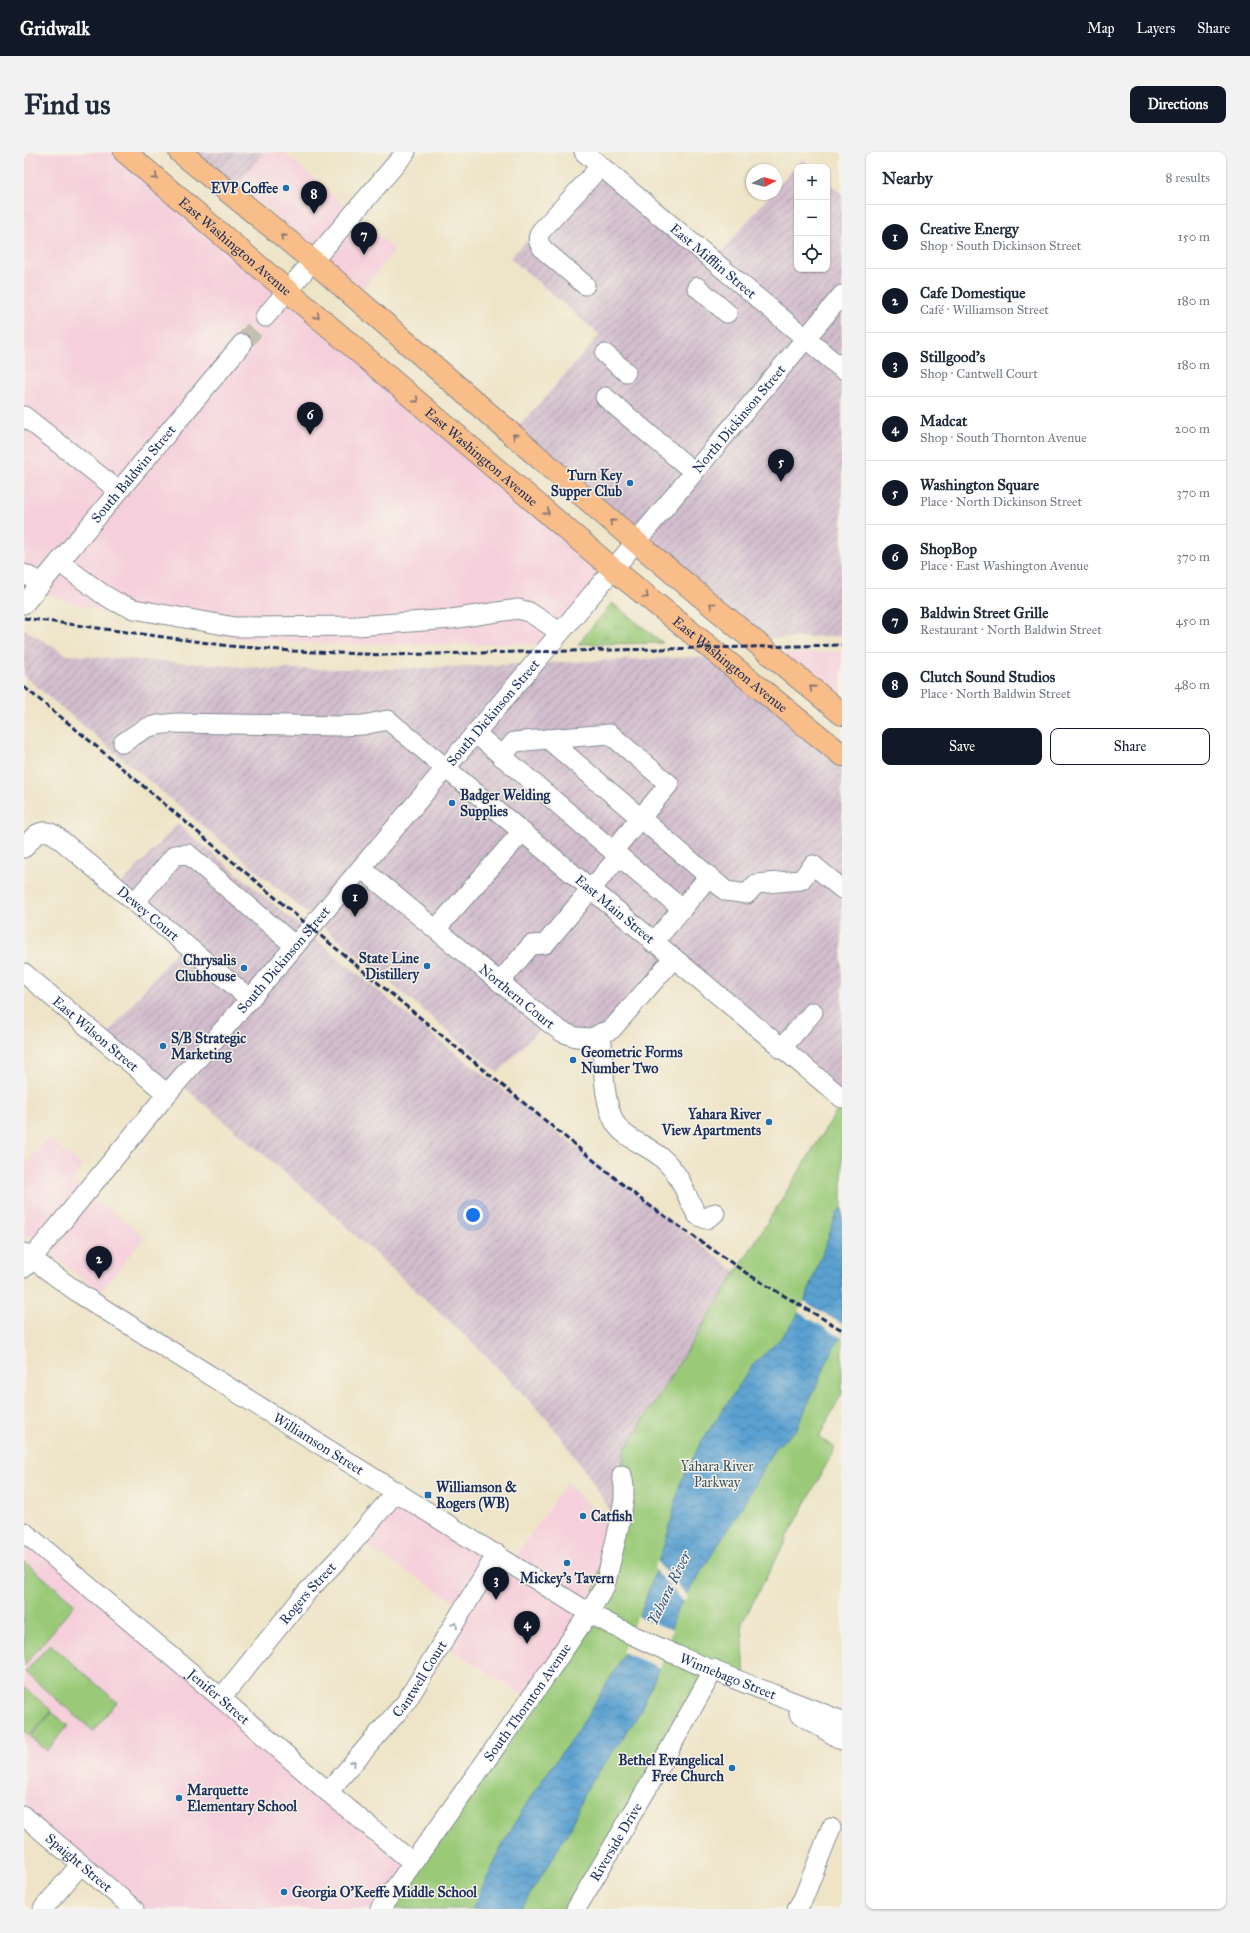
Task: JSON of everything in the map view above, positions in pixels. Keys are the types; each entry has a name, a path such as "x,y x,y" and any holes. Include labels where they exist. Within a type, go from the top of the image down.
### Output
{"main road":[{"name":"East Washington Avenue","path":"125,152 613,569 842,755"},
{"path":"180,152 313,261 636,542 842,714"}],"street":[{"path":"265,317 406,152"},
{"name":"East Mifflin Street","path":"584,152 842,369"},
{"path":"584,285 540,246 538,239 541,231 601,166"},
{"path":"697,287 723,309 738,282"},
{"name":"North Dickinson Street","path":"636,542 842,295"},
{"name":"South Baldwin Street","path":"24,604 242,344"},
{"path":"605,354 626,372"},
{"path":"605,397 694,472"},
{"path":"24,416 119,491"},
{"name":"South Dickinson Street","path":"26,1260 362,868 636,542"},
{"path":"59,562 101,593 134,609 235,627 356,626 451,619 518,610 529,612 560,632"},
{"path":"24,574 42,583"},
{"name":"East Main Street","path":"123,743 145,728 154,724 176,723 339,726 363,725 388,720 653,943 842,1098"},
{"path":"475,733 682,909"},
{"path":"500,982 531,945 545,944 590,890 640,818 669,784 610,734 514,742 502,757"},
{"path":"548,739 726,891 747,894 756,884 801,880 813,865 840,884"},
{"name":"Dewey Court","path":"24,848 35,835 45,831 55,835 250,999"},
{"path":"436,929 522,832"},
{"path":"135,902 175,855 188,854 294,946"},
{"name":"Northern Court","path":"362,868 562,1032 576,1037 591,1038 612,1029 673,959"},
{"path":"653,943 709,876"},
{"name":"East Wilson Street","path":"24,972 167,1094"},
{"path":"781,1048 813,1012"},
{"path":"601,1033 606,1095 614,1123 623,1132 646,1145 662,1157 672,1168 681,1179 697,1215 706,1218 715,1213"},
{"name":"Williamson Street","path":"26,1260 237,1393 397,1491 589,1613 616,1628"},
{"name":"South Thornton Avenue","path":"380,1909 412,1862 521,1712 589,1613 605,1586 624,1498 622,1475"},
{"name":"Rogers Street","path":"221,1698 306,1593 343,1554 397,1491"},
{"name":"Jenifer Street","path":"24,1532 412,1862"},
{"name":"Cantwell Court","path":"328,1792 406,1702 497,1554"},
{"name":"Winnebago Street","path":"616,1628 752,1686 842,1734"},
{"name":"Riverside Drive","path":"576,1909 654,1777 714,1669"},
{"name":"Spaight Street","path":"24,1816 134,1909"},
{"path":"804,1906 831,1828"},
{"path":"43,1909 81,1864"}],"shaded area":[{"path":"24,152 125,152 613,569 550,644 329,644 236,638 89,608 24,587"},
{"path":"180,152 263,152 231,193"},
{"path":"263,152 283,152 395,250 363,289 238,184"},
{"path":"802,159 808,164 798,164"},
{"path":"599,165 718,256 766,200 782,200 782,182 794,168 794,272 830,272 830,184 842,194 842,636 753,639 510,432 522,423 600,335 510,258"},
{"path":"24,629 67,655 279,669 399,669 720,656 842,755 842,1098 673,959 591,1038 547,1021 498,1073 24,676"},
{"path":"842,652 842,714 771,654"},
{"path":"177,824 416,1022 736,1272 624,1451 619,1526 590,1478 547,1419 479,1349 315,1198 178,1082 167,1094 103,1040 183,943 118,888"},
{"path":"48,1138 83,1166 73,1180 144,1237 100,1293 28,1235 24,1240 24,1167"},
{"path":"567,1482 617,1536 605,1586 530,1699 443,1644 465,1608 356,1539 397,1491 511,1563"},
{"path":"24,1532 412,1862 380,1909 134,1909 24,1816"}],"green space":[{"path":"612,603 663,643 578,644"},
{"name":"Yahara River Parkway","path":"842,1103 842,1393 819,1437 835,1448 742,1623 745,1683 714,1669 576,1909 380,1909 589,1613 622,1475 624,1451"},
{"path":"24,1561 75,1604 24,1666"},
{"path":"50,1644 117,1702 93,1731 25,1672"},
{"path":"24,1687 52,1711 30,1736 24,1730"},
{"path":"52,1712 68,1726 47,1751 31,1737"}],"water":[{"name":"Yahara River","path":"842,1208 842,1335 833,1349 796,1430 775,1448 743,1505 677,1610 656,1675 638,1716 584,1793 571,1827 521,1909 472,1909 509,1832 533,1793 587,1717 622,1658 643,1607 669,1530 680,1484 701,1442 753,1365 779,1340 796,1318 806,1298 837,1213"}],"pier":[{"path":"804,1301 842,1324 842,1338 798,1312"},
{"path":"656,1561 688,1596 684,1602 654,1569"},
{"path":"637,1616 672,1630 660,1668 622,1652"}],"tunnel":[{"path":"242,344 265,317"}],"railway":[{"path":"24,618 230,646 293,651 385,655 842,645"},
{"path":"24,687 310,927 643,1201 749,1275 842,1330"}],"place":[{"name":"EVP Coffee","path":"286,188"},
{"name":"Clutch Sound Studios","path":"314,214"},
{"name":"Baldwin Street Grille","path":"364,255"},
{"name":"ShopBop","path":"310,435"},
{"name":"Washington Square","path":"781,482"},
{"name":"Turn Key Supper Club","path":"630,483"},
{"name":"Badger Welding Supplies","path":"452,803"},
{"name":"Creative Energy","path":"355,917"},
{"name":"State Line Distillery","path":"427,966"},
{"name":"Chrysalis Clubhouse","path":"244,968"},
{"name":"S/B Strategic Marketing","path":"163,1046"},
{"name":"Geometric Forms Number Two","path":"573,1060"},
{"name":"Yahara River View Apartments","path":"769,1122"},
{"name":"Cafe Domestique","path":"99,1279"},
{"name":"Williamson & Rogers (WB)","path":"428,1495"},
{"name":"Catfish","path":"583,1516"},
{"name":"Mickey's Tavern","path":"567,1563"},
{"name":"Stillgood's","path":"496,1600"},
{"name":"Madcat","path":"527,1644"},
{"name":"Bethel Evangelical Free Church","path":"732,1768"},
{"name":"Marquette Elementary School","path":"179,1798"},
{"name":"Georgia O'Keeffe Middle School","path":"284,1892"}]}
